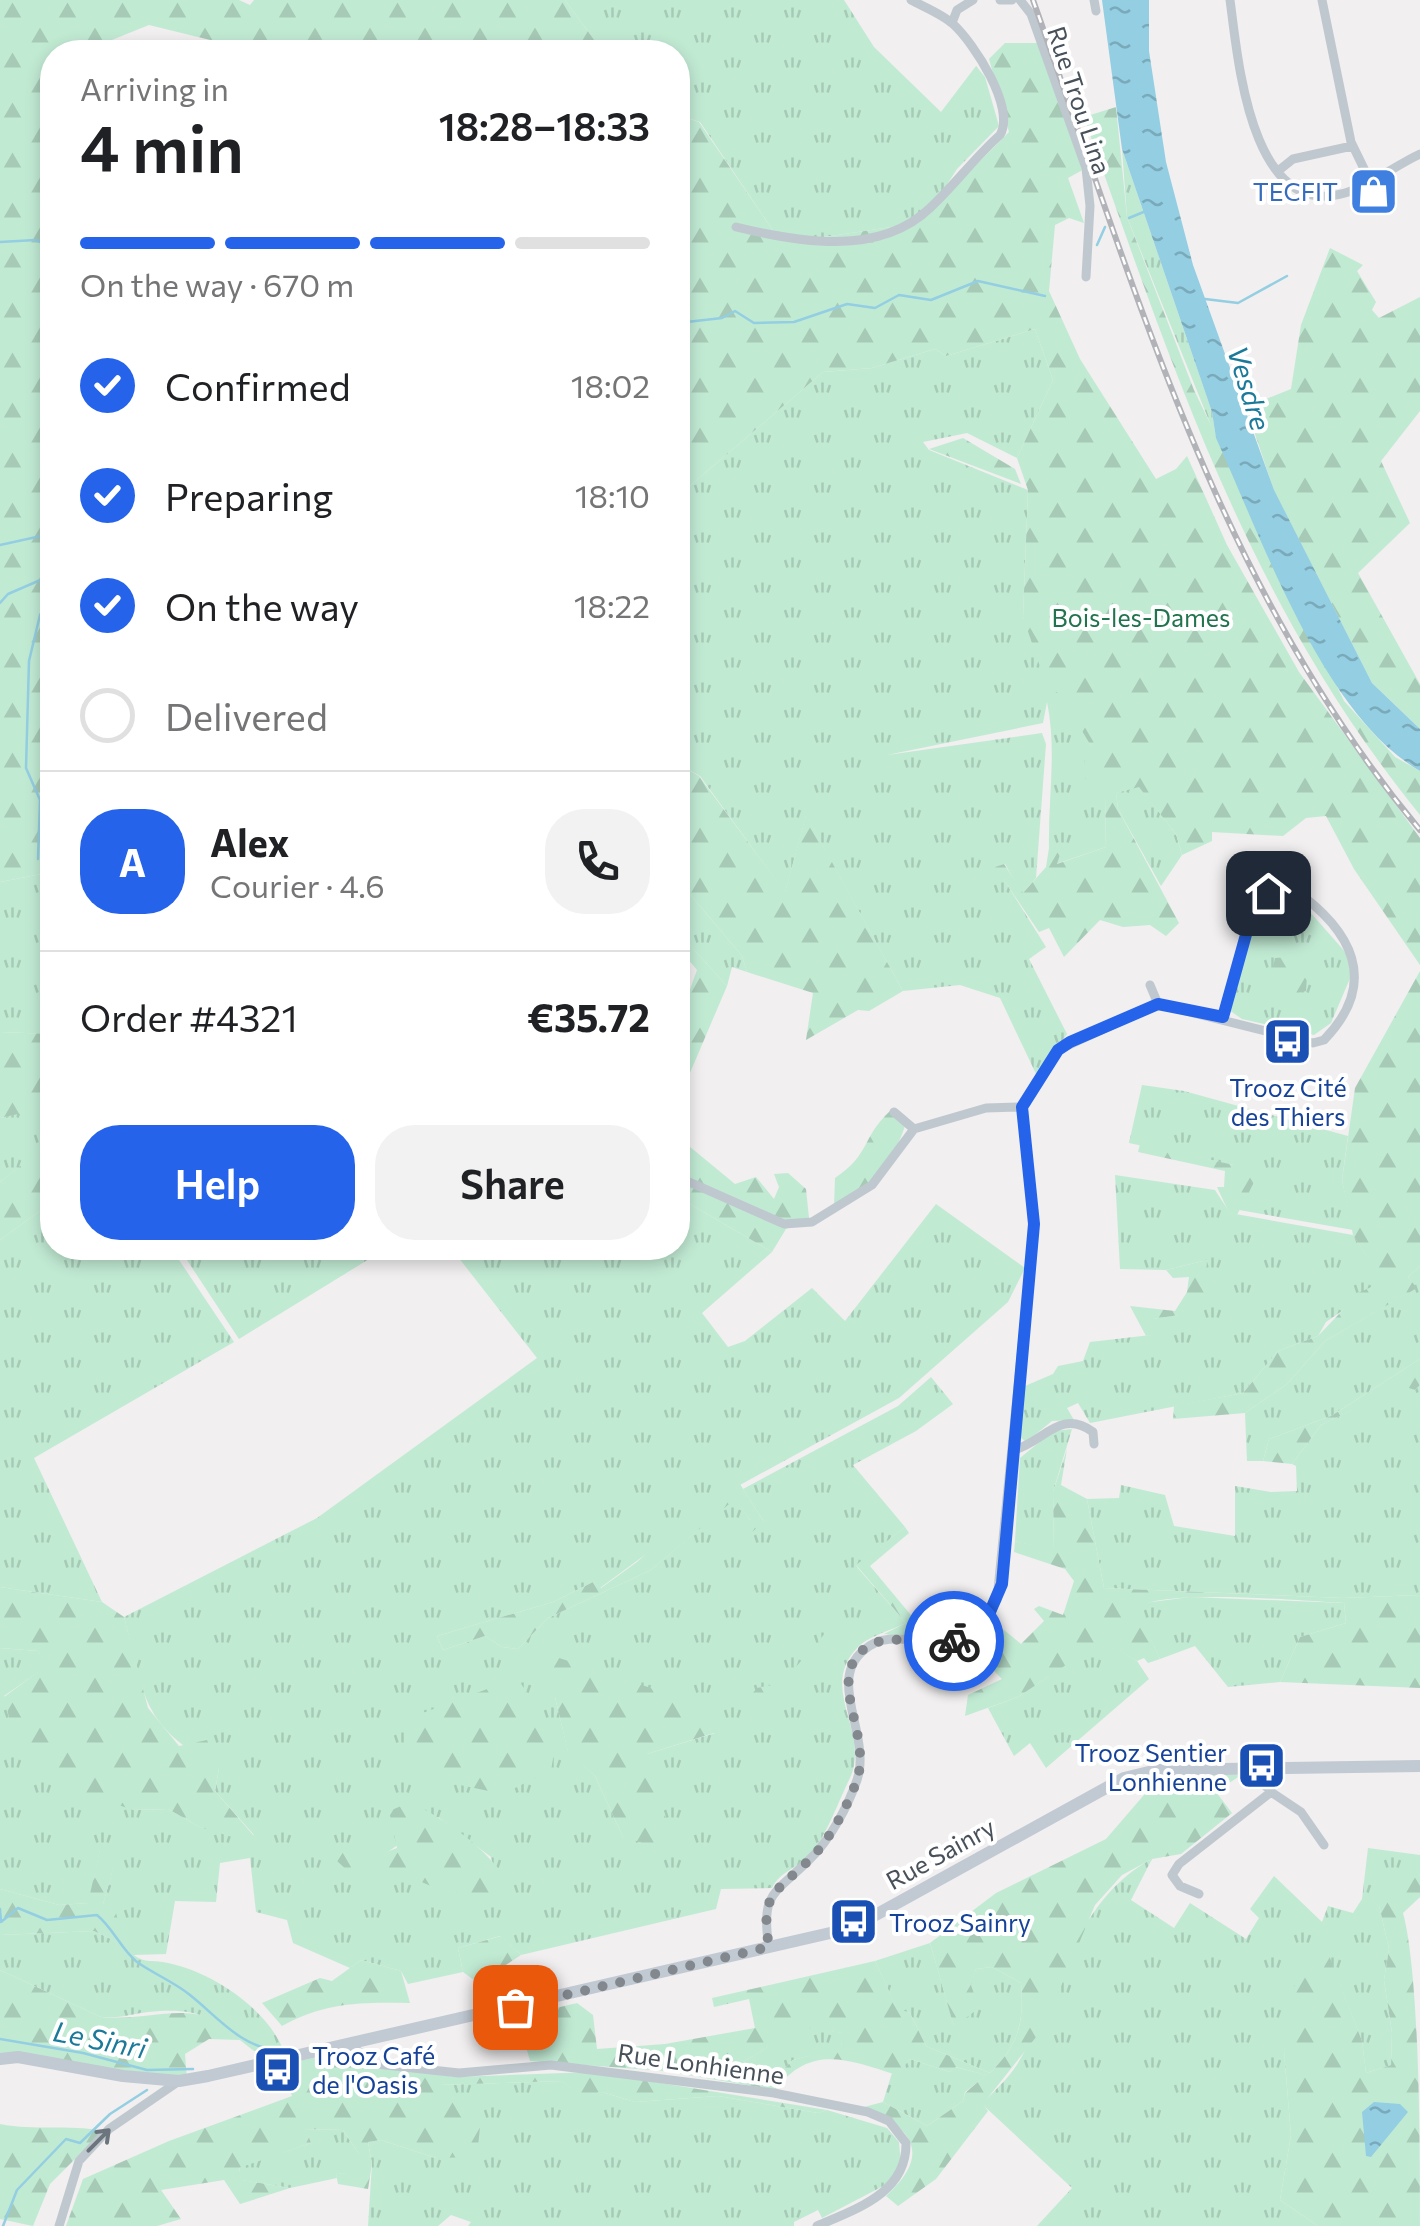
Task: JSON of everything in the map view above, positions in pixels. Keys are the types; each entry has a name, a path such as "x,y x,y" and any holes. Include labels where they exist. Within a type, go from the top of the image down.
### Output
{"street":[{"path":"736,227 790,239 834,243 896,231 928,210 1005,127 990,72 952,22 911,0"},
{"path":"952,22 957,10 973,0"},
{"path":"1000,0 1012,0"},
{"name":"Rue Trou Lina","path":"1020,0 1032,14 1086,168 1090,206 1086,277"},
{"path":"1230,0 1244,100 1254,130 1278,171 1308,195 1344,194 1420,154"},
{"path":"1322,0 1352,146 1370,179"},
{"path":"1278,171 1293,159 1352,146"},
{"path":"769,1947 764,1917 768,1898 825,1842 857,1780 862,1750 846,1690 851,1666 865,1648 890,1640 950,1643 977,1626 997,1600 1034,1224 1022,1107 1058,1050 1158,1004 1223,1017 1313,1043 1324,1040 1335,1029 1356,988 1357,963 1350,947 1308,899 1293,888 1268,893 1254,906 1223,1017"},
{"path":"1150,985 1158,1004"},
{"path":"690,1181 784,1224 812,1222 872,1186 914,1129 986,1108 1022,1107"},
{"path":"894,1112 914,1129"},
{"path":"1014,1450 1046,1428 1064,1423 1088,1428 1093,1432 1094,1444"},
{"name":"Rue Sainry","path":"0,2059 18,2057 179,2081 351,2046 852,1928 1124,1778 1157,1770 1420,1766"},
{"path":"1250,1769 1271,1792 1301,1812 1324,1846"},
{"path":"1198,1894 1180,1886 1172,1876 1179,1864 1271,1792"},
{"name":"Rue Lonhienne","path":"351,2046 376,2064 459,2073 551,2065 640,2073 774,2093 889,2121 906,2142 903,2170 878,2196 817,2226"},
{"path":"59,2226 79,2161 109,2130 179,2081"}],"green space":[{"path":"0,0 239,0 250,5 254,0 565,0 594,40 210,40 149,25 112,40 40,40 40,874 0,882"},
{"path":"565,0 844,0 874,47 941,112 976,66 985,77 999,126 957,169 930,211 898,226 797,241 774,232 700,122 690,119 690,40 594,40"},
{"name":"Bois-les-Dames","path":"1005,43 1041,43 1088,167 1068,178 1084,223 1069,218 1055,225 1049,291 1080,359 1156,479 1176,469 1187,456 1227,545 1299,672 1420,838 1420,965 1354,869 1326,816 1306,818 1283,836 1212,832 1212,841 1182,855 1176,834 1139,787 1116,793 1118,809 1179,923 1166,936 1150,925 1123,927 1100,920 1064,957 1049,928 1039,932 995,867 1004,864 1023,893 1046,867 1049,848 1062,848 1057,864 1106,847 1105,796 1085,778 1084,756 1091,746 1060,694 1047,687 1023,617 1028,490 1017,458 1053,380 1035,329 946,356 935,349 872,368 823,372 690,486 690,119 699,122 774,232 797,241 898,226 930,211 1009,132 989,59"},
{"path":"1116,107 1127,217 1194,390 1344,701 1395,757 1420,771 1420,815 1360,734 1307,652 1221,481 1150,303 1084,117"},
{"path":"1122,149 1212,412 1216,438 1127,217"},
{"path":"1330,248 1363,265 1357,271 1376,302 1372,310 1379,318 1420,297 1420,411 1381,461 1410,523 1358,573 1420,684 1420,729 1372,683 1274,491 1246,407 1291,389 1301,325"},
{"path":"1035,329 1053,380 1017,458 967,433 923,442 929,450 1028,490 1023,617 1091,746 1105,796 1106,847 1056,864 1061,848 1049,848 1052,756 1047,702 1043,723 887,755 1042,733 1046,744 1036,878 1022,894 1005,864 996,867 1046,947 1029,959 1067,1034 1037,1076 1000,998 960,985 903,991 806,816 785,893 700,776 690,771 690,486 823,372 872,368 935,349 946,356"},
{"path":"963,438 1015,469 1021,484 929,449"},
{"path":"690,771 699,776 785,892 806,815 903,991 869,1011 858,1010 806,1040 813,993 747,972 742,956 690,894"},
{"path":"1139,786 1176,834 1182,855 1161,886 1118,809 1116,793"},
{"path":"40,874 40,1034 0,1032 0,882"},
{"path":"690,894 742,956 747,972 732,967 727,986 690,945"},
{"path":"1294,894 1347,954 1351,976 1331,1023 1314,1035 1242,1019 1229,1010 1255,915 1269,899"},
{"path":"690,945 727,986 690,1073 690,990 697,970 690,962"},
{"path":"1289,957 1307,976 1306,991 1286,997 1269,985 1275,958"},
{"path":"1420,971 1420,1266 1408,1277 1417,1288 1325,1341 1287,1384 1245,1413 1173,1419 1174,1406 1243,1393 1278,1351 1318,1336 1360,1292 1383,1282 1353,1235 1342,1180 1355,1088"},
{"path":"0,1032 40,1034 40,1109 0,1118"},
{"path":"1142,1085 1184,1091 1348,1136 1342,1180 1353,1230 1239,1210 1262,1165 1234,1165 1129,1143"},
{"path":"40,1108 40,1151 0,1182 0,1118"},
{"path":"890,1111 905,1126 887,1166 861,1191 834,1207 835,1178 855,1161"},
{"path":"1140,1144 1234,1165 1263,1165 1237,1215 1229,1213 1217,1187 1224,1187 1225,1171 1138,1152"},
{"path":"690,1147 735,1184 756,1177 774,1199 779,1187 774,1174 788,1173 806,1189 809,1218 786,1229 772,1252 690,1204"},
{"path":"40,1150 40,1211 0,1240 0,1182"},
{"path":"1115,1175 1215,1190 1230,1213 1353,1235 1384,1282 1326,1322 1318,1336 1278,1351 1243,1393 1090,1423 1078,1403 1067,1408 1074,1420 1052,1421 1026,1442 1019,1436 1025,1386 1053,1374 1058,1366 1083,1361 1090,1342 1151,1335 1152,1319 1178,1315 1207,1260 1166,1270 1120,1269"},
{"path":"690,1204 772,1252 702,1313 728,1347 745,1341 812,1288 845,1321 936,1204 1025,1268 1008,1302 899,1398 740,1485 600,1588 593,1582 553,1602 437,1636 443,1650 485,1636 502,1647 518,1649 548,1618 651,1570 735,1498 750,1520 764,1522 743,1489 898,1406 931,1377 953,1404 916,1431 853,1465 905,1527 856,1566 906,1623 863,1643 847,1663 842,1678 843,1694 855,1761 833,1817 812,1853 780,1877 772,1888 721,1889 716,1909 521,1955 500,1936 458,1948 463,1972 408,1984 401,1971 361,1960 350,1968 293,1943 287,1920 256,1912 250,1858 220,1863 216,1902 175,1901 166,1954 134,1955 181,1966 217,1982 250,2005 283,2049 254,2051 217,2023 182,2011 101,2017 0,1970 0,1935 94,1931 124,1945 103,1904 116,1858 100,1850 89,1903 59,1905 0,1889 0,1648 38,1651 47,1666 4,1696 133,1810 168,1809 200,1827 254,1835 215,1791 219,1768 174,1738 150,1707 124,1617 317,1518 537,1358 460,1260 690,1260","holes":["555,1697 715,1733 647,1754 623,1837 595,1776 568,1751","438,1817 491,1857 499,1894 452,1892 391,1869 366,1867"]},
{"path":"40,1211 40,1260 179,1260 234,1342 34,1458 102,1602 0,1587 0,1240"},
{"path":"187,1260 367,1260 239,1339"},
{"path":"1207,1260 1204,1303 1191,1303 1179,1315 1153,1319 1152,1335 1146,1336 1130,1306 1175,1311 1187,1292 1189,1277 1173,1278 1166,1270"},
{"path":"1420,1266 1420,1359 1331,1416 1269,1439 1263,1461 1247,1461 1245,1413 1287,1384 1325,1341 1416,1288 1408,1277"},
{"path":"1420,1359 1420,1385 1415,1390 1403,1386 1321,1425 1292,1464 1263,1461 1269,1439 1331,1416"},
{"path":"1403,1385 1415,1390 1420,1385 1420,1595 1343,1598 1104,1588 1087,1499 1119,1498 1121,1485 1165,1495 1174,1526 1235,1536 1235,1486 1271,1492 1297,1491 1296,1466 1292,1464 1321,1425"},
{"path":"1072,1429 1053,1492 1054,1551 1015,1541 1020,1458 1053,1431"},
{"path":"1067,1449 1061,1485 1087,1499 1104,1588 1343,1598 1420,1595 1420,1688 1280,1682 1300,1637 1346,1623 1344,1603 1203,1597 1151,1602 1137,1608 1160,1659 1137,1661 1102,1641 1018,1697 965,1716 968,1695 1002,1679 988,1665 998,1644 985,1629 993,1621 1021,1644 1044,1621 1034,1609 1039,1606 1063,1615 1074,1581 1065,1569 1014,1552 1015,1541 1054,1550 1053,1492"},
{"path":"740,1484 764,1522 741,1541 737,1530 750,1520 735,1499 651,1570 548,1618 518,1649 502,1647 485,1636 443,1650 437,1636 553,1602 593,1582 601,1588 637,1562 685,1518"},
{"path":"905,1527 909,1533 870,1566 915,1620 986,1611 944,1642 884,1634 906,1623 856,1565"},
{"path":"0,1587 102,1602 124,1617 148,1708 179,1746 207,1740 219,1768 215,1791 254,1836 248,1842 200,1827 168,1809 133,1810 61,1785 15,1741 4,1697 46,1666 38,1651 0,1648"},
{"path":"1190,1597 1344,1603 1346,1623 1300,1637 1280,1682 1228,1687 1195,1646 1160,1659 1136,1608 1144,1603"},
{"path":"834,1623 843,1631 772,1706 758,1702 752,1694 757,1688 782,1683"},
{"path":"1102,1640 1137,1661 1149,1679 1046,1768 1030,1743 1014,1756 988,1708 1018,1697"},
{"path":"547,1654 651,1688 717,1732 647,1754 676,1853 623,1837 595,1776 568,1752 555,1697 537,1666"},
{"path":"517,1678 557,1736 551,1770 503,1794 436,1780 404,1745 412,1717"},
{"path":"1162,1774 1241,1775 1216,1792 1232,1813 1181,1854 1152,1859 1122,1875 1095,1905 1044,2027 983,2104 988,2111 936,2179 898,2206 886,2196 909,2168 911,2144 895,2124 864,2107 883,2102 927,2126 963,2101 965,2093 986,2075 956,2067 950,2072 910,2059 897,2075 832,2059 802,2066 775,2090 665,2071 530,2061 518,2017 577,2003 593,2015 597,2049 665,2044 755,2028 749,1999 714,2007 712,1998 875,1961 897,2008 910,2013 926,2046 990,2073 1008,2052 1018,2032 1021,1983 992,1967 976,1969 971,1985 979,2008 954,2027 930,1943 996,1893 1106,1839","holes":["802,2027 842,2033 841,2047 793,2060 771,2081 738,2076 743,2062"]},
{"path":"411,1802 451,1826 487,1855 506,1879 499,1894 451,1892 377,1869 350,1873 337,1861 346,1848 363,1845 376,1856 397,1848 389,1811"},
{"path":"1368,1848 1420,1855 1420,1876 1413,1867 1379,1905 1389,1949 1384,1980 1392,2033 1391,2065 1366,2073 1362,2041 1320,1934 1284,2051 1291,2135 1280,2200 1318,2226 1037,2226 1072,2188 982,2104 1018,2063 1072,1950 1105,1898 1126,1876 1152,1859 1131,1900 1174,1928 1190,1903 1246,1939 1259,1918 1250,1909 1274,1876 1322,1922 1328,1906 1353,1913 1362,1899"},
{"path":"100,1849 118,1853 103,1904 116,1913 125,1946 94,1931 0,1935 0,1889 59,1905 88,1903"},
{"path":"1414,1867 1420,1876 1420,1897 1403,1913 1416,2020 1420,2226 1318,2226 1280,2200 1291,2135 1284,2051 1296,1975 1320,1932 1362,2041 1366,2073 1391,2065 1392,2033 1384,1980 1389,1949 1379,1905 1385,1870"},
{"path":"501,1936 521,1955 478,1983 463,1972 458,1948"},
{"path":"930,1943 954,2026 976,1969 992,1967 1021,1983 1018,2032 1008,2052 990,2073 926,2046 910,2013 897,2009 875,1961"},
{"path":"361,1960 401,1971 410,2003 344,2005 313,2012 282,2026 262,2003 320,1978 332,1981"},
{"path":"0,1970 101,2017 192,2014 209,2017 240,2040 209,2039 185,2054 187,2080 0,2059"},
{"path":"802,2026 843,2033 841,2048 793,2060 771,2081 738,2076 743,2062"},
{"path":"350,2050 362,2064 456,2077 593,2072 827,2110 818,2113 718,2096 635,2102 602,2092 580,2096 562,2081 439,2085 480,2127 477,2157 436,2158 381,2140 368,2142 372,2164 368,2189 338,2184 336,2174 359,2172 359,2154 343,2130 306,2129 311,2143 239,2168 242,2180 290,2188 240,2204 224,2180 161,2190 181,2219 157,2226 66,2226 83,2179 169,2141 292,2096 280,2065"},
{"path":"910,2059 950,2072 955,2067 987,2075 965,2092 963,2101 927,2126 883,2102 892,2073 897,2074"},
{"path":"562,2081 580,2095 602,2092 635,2102 718,2096 818,2113 827,2110 887,2128 899,2142 901,2166 889,2183 822,2218 818,2210 794,2222 794,2226 468,2226 471,2222 451,2215 438,2226 368,2226 372,2164 368,2142 381,2140 436,2158 438,2085"},
{"path":"0,2124 103,2131 50,2184 33,2226 0,2219"},
{"path":"305,2129 343,2130 359,2154 359,2173 336,2174 337,2178 290,2188 241,2180 239,2167 311,2143"}],"water":[{"name":"Vesdre","path":"1102,0 1149,0 1149,51 1166,162 1193,265 1274,490 1372,683 1420,729 1420,771 1385,745 1325,668 1275,573 1216,438 1212,412 1122,149"},
{"path":"1374,2102 1400,2104 1408,2112 1371,2157 1366,2156 1362,2112"}],"waterway":[{"path":"1129,218 1146,211"},
{"path":"1097,245 1105,227"},
{"path":"0,242 40,242"},
{"path":"1205,299 1238,303 1287,276"},
{"path":"690,322 722,318 735,311 754,323 794,322 847,304 875,308 899,295 931,300 978,281 1045,296"},
{"path":"0,545 40,536"},
{"path":"0,603 8,594 40,580"},
{"path":"40,615 29,661 26,768 40,800"},
{"path":"38,859 40,800"},
{"path":"0,1909 1,1922 18,1908 47,1920 97,1915 137,1962 184,1990 242,2038 280,2051"},
{"name":"Le Sinri","path":"0,2039 83,2053 147,2070 193,2069"},
{"path":"3,2226 17,2190 66,2139 80,2143 110,2114 147,2090"}],"railway":[{"path":"1033,0 1148,327 1236,538 1289,639 1350,737 1420,830"}],"way so far":[{"path":"515,2007 769,1947 764,1917 768,1898 825,1842 857,1780 862,1750 860,1730 846,1690 851,1666 865,1648 890,1640 936,1644 954,1641"}],"place":[{"name":"TECFIT","path":"1373,191"},
{"name":"Trooz Cité des Thiers","path":"1288,1041"},
{"name":"Trooz Sentier Lonhienne","path":"1262,1766"},
{"name":"Trooz Sainry","path":"854,1922"},
{"name":"Trooz Café de l'Oasis","path":"277,2069"}],"route":[{"path":"954,1641 989,1614 1002,1584 1034,1224 1022,1107 1058,1050 1070,1042 1158,1004 1223,1017 1254,906 1268,893"}]}
